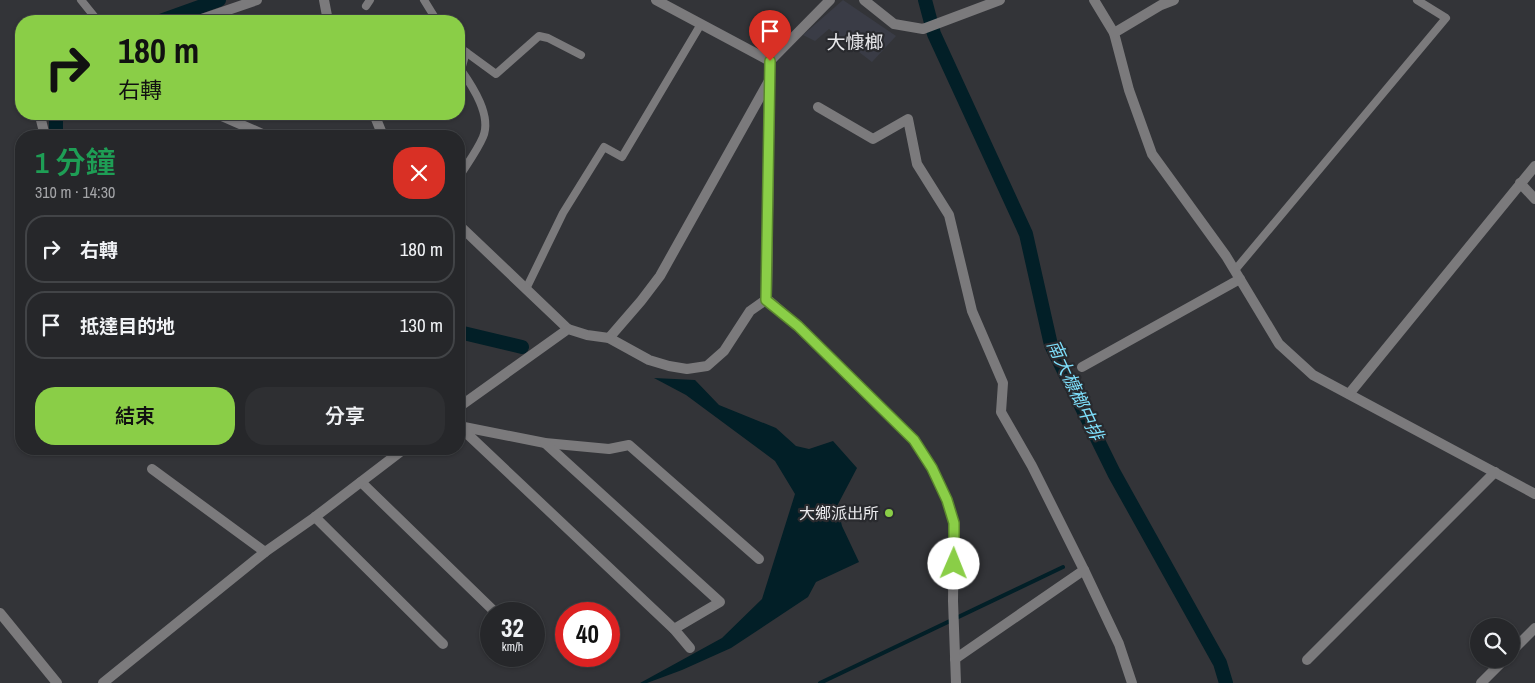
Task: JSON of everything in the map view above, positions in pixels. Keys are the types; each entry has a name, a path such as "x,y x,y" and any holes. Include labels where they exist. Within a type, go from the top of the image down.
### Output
{"street":[{"path":"213,15 257,0"},
{"path":"324,0 327,15"},
{"path":"656,0 770,61"},
{"path":"766,300 770,61 830,0"},
{"path":"864,0 894,24 923,29 1000,0"},
{"path":"1094,0 1114,33 1128,90 1152,154 1237,275 1279,344 1313,375 1535,494"},
{"path":"1114,33 1160,4 1174,0"},
{"path":"610,338 641,302 660,276 770,79"},
{"path":"818,107 873,139 908,119 917,164 949,215 972,311 1003,383 1001,412 1032,466 1084,570 1119,644 1132,683"},
{"path":"231,120 253,130"},
{"path":"1349,394 1535,166"},
{"path":"1520,183 1535,199"},
{"path":"465,230 568,329 587,335 610,338 649,360 687,368 707,366 724,351 750,311 766,300"},
{"path":"1082,367 1237,275"},
{"path":"766,300 798,326 914,440 932,468 947,500 954,523 953,600 956,683"},
{"path":"465,403 568,329"},
{"path":"465,427 546,443 609,449 629,445 759,559"},
{"path":"465,432 674,629 690,648"},
{"path":"546,443 720,602 674,629"},
{"path":"103,683 265,552 315,517 396,455"},
{"path":"152,469 265,552"},
{"path":"1307,660 1495,472"},
{"path":"361,482 485,602"},
{"path":"315,517 443,644"},
{"path":"955,659 1084,570"},
{"path":"0,613 57,683"},
{"path":"1520,643 1535,628"},
{"path":"1481,683 1496,668"}],"lane":[{"path":"81,0 93,15"},
{"path":"424,0 433,15"},
{"path":"1237,275 1446,18 1416,0"},
{"path":"526,289 563,213 604,147 622,157 701,24"},
{"path":"465,56 466,52 496,74 539,36 548,38 581,54"},
{"path":"465,76 474,89 486,120 484,136 465,167"}],"shaded area":[{"path":"843,0 896,36 872,62 829,29 815,41 803,35"}],"water":[{"path":"654,378 695,380 719,405 776,428 796,446 809,449 833,441 857,468 837,506 842,526 859,562 816,582 808,597 731,648 682,670 647,683 640,683 722,638 762,599 795,494 775,461 686,395"}],"waterway":[{"name":"南大槺榔中排","path":"177,15 219,0"},
{"name":"南大槺榔中排","path":"925,0 934,34 1026,234 1051,345 1114,473 1220,663 1226,683"},
{"name":"南大槺榔中排","path":"56,120 56,130"},
{"name":"南大槺榔中排","path":"465,333 522,347"},
{"path":"820,683 1063,567"}],"place":[{"name":"大鄉派出所","path":"889,513"}],"district":[{"name":"大慷榔","path":"855,42"}],"route":[{"path":"770,61 766,300 798,326 914,440 932,468 947,500 954,523 954,564"}]}
